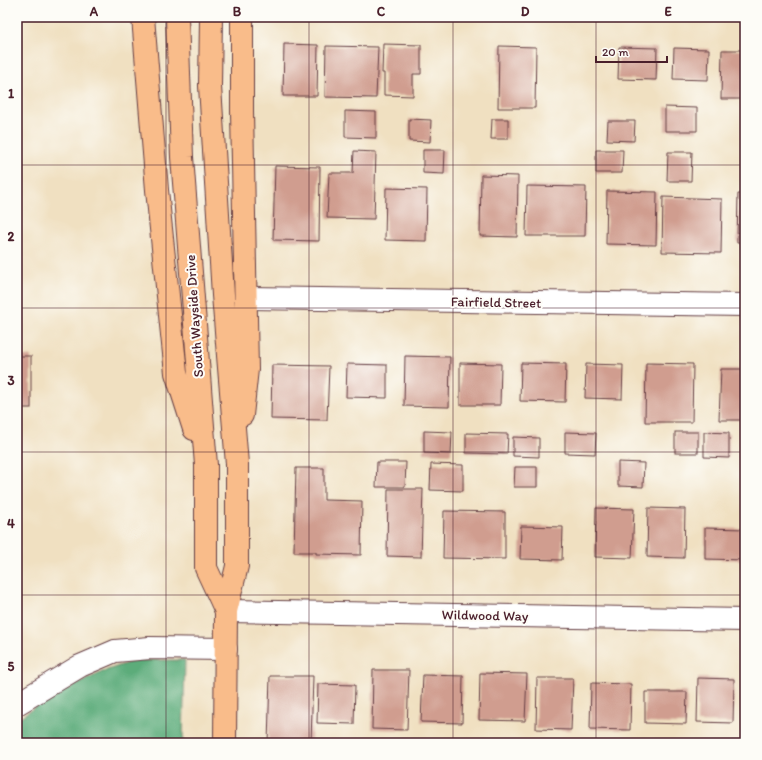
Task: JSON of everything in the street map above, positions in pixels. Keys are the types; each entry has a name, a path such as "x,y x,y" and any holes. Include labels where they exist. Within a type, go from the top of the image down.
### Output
{"main road":[{"path":"143,17 157,190 176,373 206,465"},
{"name":"South Wayside Drive","path":"177,17 182,157 206,465 206,568 226,611"},
{"name":"South Wayside Drive","path":"211,17 210,86 223,295 237,464 237,566 226,611 225,743"},
{"path":"237,464 247,369 247,298 242,111 242,17"}],"street":[{"name":"Fairfield Street","path":"247,298 745,305"},
{"name":"Wildwood Way","path":"226,611 745,620"},
{"path":"17,704 80,666 115,651 150,648 226,649"}],"green space":[{"path":"136,660 185,660 183,743 17,743 17,719 47,699 104,671"}],"building":[{"path":"284,44 318,45 317,96 283,96"},
{"path":"383,44 421,45 421,74 413,74 413,96 384,95 384,73 382,73"},
{"path":"326,46 378,47 376,98 325,97"},
{"path":"499,46 536,47 535,108 498,108"},
{"path":"619,47 657,48 656,80 618,79"},
{"path":"674,48 709,49 708,80 673,79"},
{"path":"722,50 745,50 745,99 721,99"},
{"path":"665,107 697,108 697,131 665,131"},
{"path":"345,111 376,112 376,138 345,137"},
{"path":"409,119 431,120 430,142 409,141"},
{"path":"492,119 508,119 508,139 491,139"},
{"path":"608,121 635,121 634,141 607,140"},
{"path":"423,150 445,150 444,174 423,173"},
{"path":"596,150 623,150 622,173 596,173"},
{"path":"354,151 376,152 374,219 327,218 329,173 353,173"},
{"path":"668,152 692,152 691,181 667,181"},
{"path":"275,166 320,167 319,241 273,240"},
{"path":"481,175 518,176 517,237 480,236"},
{"path":"527,186 586,187 585,236 526,236"},
{"path":"386,188 427,189 426,241 385,240"},
{"path":"607,191 657,192 656,245 606,244"},
{"path":"738,194 745,194 745,243 737,243"},
{"path":"663,197 722,199 721,253 662,252"},
{"path":"17,356 31,356 31,408 17,408"},
{"path":"405,356 450,357 449,407 404,406"},
{"path":"460,363 501,364 500,405 460,405"},
{"path":"521,363 566,364 565,402 520,401"},
{"path":"646,363 693,364 692,422 645,422"},
{"path":"347,364 387,365 387,398 346,397"},
{"path":"586,364 623,365 622,399 585,398"},
{"path":"272,365 329,366 327,420 271,419"},
{"path":"721,369 745,369 745,420 719,420"},
{"path":"424,431 452,432 451,454 424,453"},
{"path":"565,432 596,433 595,454 565,453"},
{"path":"675,432 698,432 698,453 675,453"},
{"path":"704,432 729,433 729,458 704,457"},
{"path":"466,433 508,434 507,454 466,453"},
{"path":"513,437 539,438 539,457 513,456"},
{"path":"377,462 406,462 405,487 376,487"},
{"path":"618,462 644,463 643,487 618,486"},
{"path":"431,464 463,465 463,491 430,490"},
{"path":"515,467 537,467 537,487 514,487"},
{"path":"296,468 324,468 324,500 362,501 361,555 294,552"},
{"path":"388,489 423,489 421,557 387,556"},
{"path":"596,508 634,509 632,558 595,557"},
{"path":"648,508 685,509 684,558 647,557"},
{"path":"444,511 505,512 505,559 443,558"},
{"path":"521,526 563,527 562,560 520,559"},
{"path":"705,528 745,529 745,560 705,559"},
{"path":"373,670 409,670 407,730 372,729"},
{"path":"480,673 527,674 525,721 479,720"},
{"path":"423,675 463,676 462,723 421,722"},
{"path":"270,676 313,676 311,743 268,743"},
{"path":"537,678 573,678 571,730 536,729"},
{"path":"698,678 734,679 733,723 697,722"},
{"path":"591,683 631,684 630,730 590,729"},
{"path":"318,684 355,685 354,724 317,723"},
{"path":"645,692 687,692 686,724 645,723"}]}
